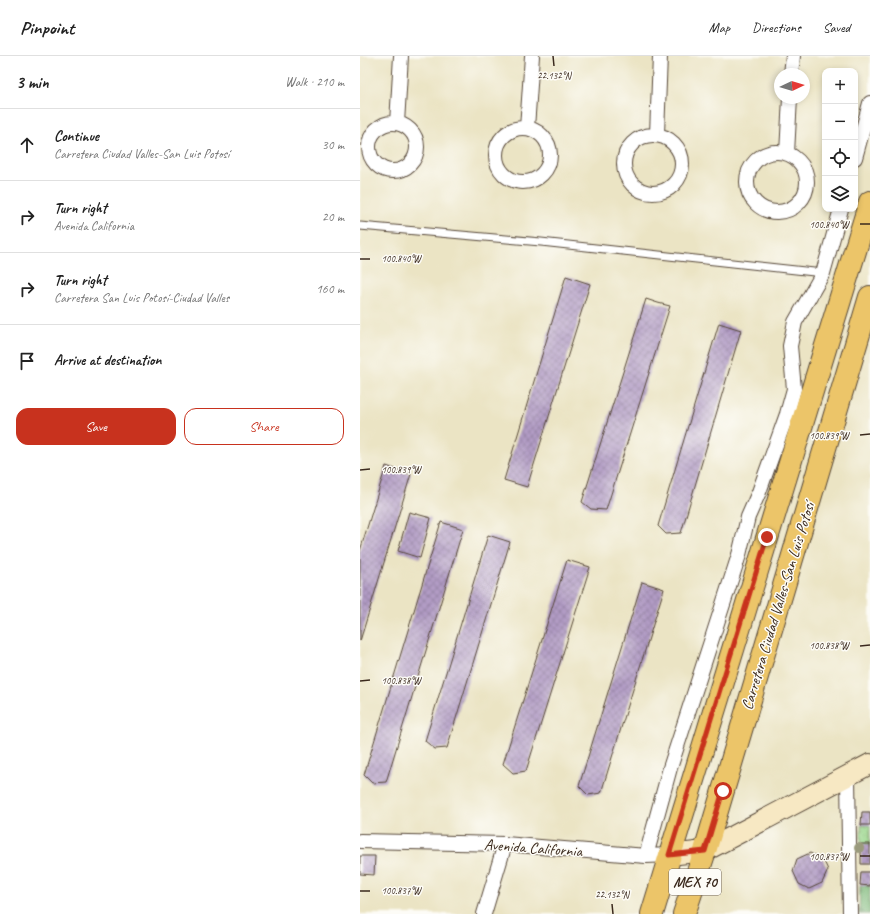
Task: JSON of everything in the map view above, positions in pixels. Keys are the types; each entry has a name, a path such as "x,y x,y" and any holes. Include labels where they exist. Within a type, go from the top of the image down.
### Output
{"main road":[{"name":"MEX 70","path":"652,914 870,202"},
{"name":"Carretera Ciudad Valles-San Luis Potosí","path":"684,914 705,851 870,297"}],"street":[{"path":"397,123 401,56"},
{"path":"527,128 532,56"},
{"path":"657,134 660,56"},
{"path":"792,68 793,56"},
{"path":"858,147 870,103"},
{"path":"787,153 790,104"},
{"path":"647,134 657,134 666,137 674,143 680,151 683,160 679,179 672,187 664,192 654,194 636,188 629,181 625,172 624,162 626,152 631,144 638,138 647,134"},
{"path":"767,153 787,153 802,165 806,174 807,184 805,193 800,201 792,208 773,212 764,209 756,203 750,195 747,185 748,175 758,158 767,153"},
{"path":"646,856 670,768 739,555 748,517 759,492 787,414 794,389 790,346 795,322 823,273 840,212"},
{"path":"823,273 846,280"},
{"path":"705,851 870,764"},
{"path":"848,776 850,914"},
{"name":"Avenida California","path":"360,841 505,844 646,856 705,851"},
{"path":"484,914 505,844"}],"lane":[{"path":"360,226 541,242 823,273"}],"green space":[{"path":"861,825 870,825 870,844 861,844"},
{"path":"860,885 870,886 870,914 859,914"}],"building":[{"path":"566,276 590,284 527,487 504,480"},
{"path":"646,299 670,306 606,510 591,509 582,502"},
{"path":"719,323 741,330 681,533 666,534 658,526"},
{"path":"386,466 411,474 360,641 360,551"},
{"path":"409,512 431,518 420,558 398,551"},
{"path":"441,522 463,529 386,782 372,783 364,775"},
{"path":"488,535 510,542 447,748 435,749 425,741"},
{"path":"567,560 590,567 526,771 513,773 503,764"},
{"path":"642,582 664,589 601,793 588,795 579,786"},
{"path":"862,812 870,812 870,825 861,825"},
{"path":"861,844 870,844 870,864 861,864"},
{"path":"810,853 823,859 828,870 822,883 809,889 799,884 793,871 797,859"},
{"path":"360,856 375,856 374,875 360,874"},
{"path":"861,872 870,872 870,886 860,885"}],"route":[{"path":"723,791 705,851 669,855 767,537"}]}
